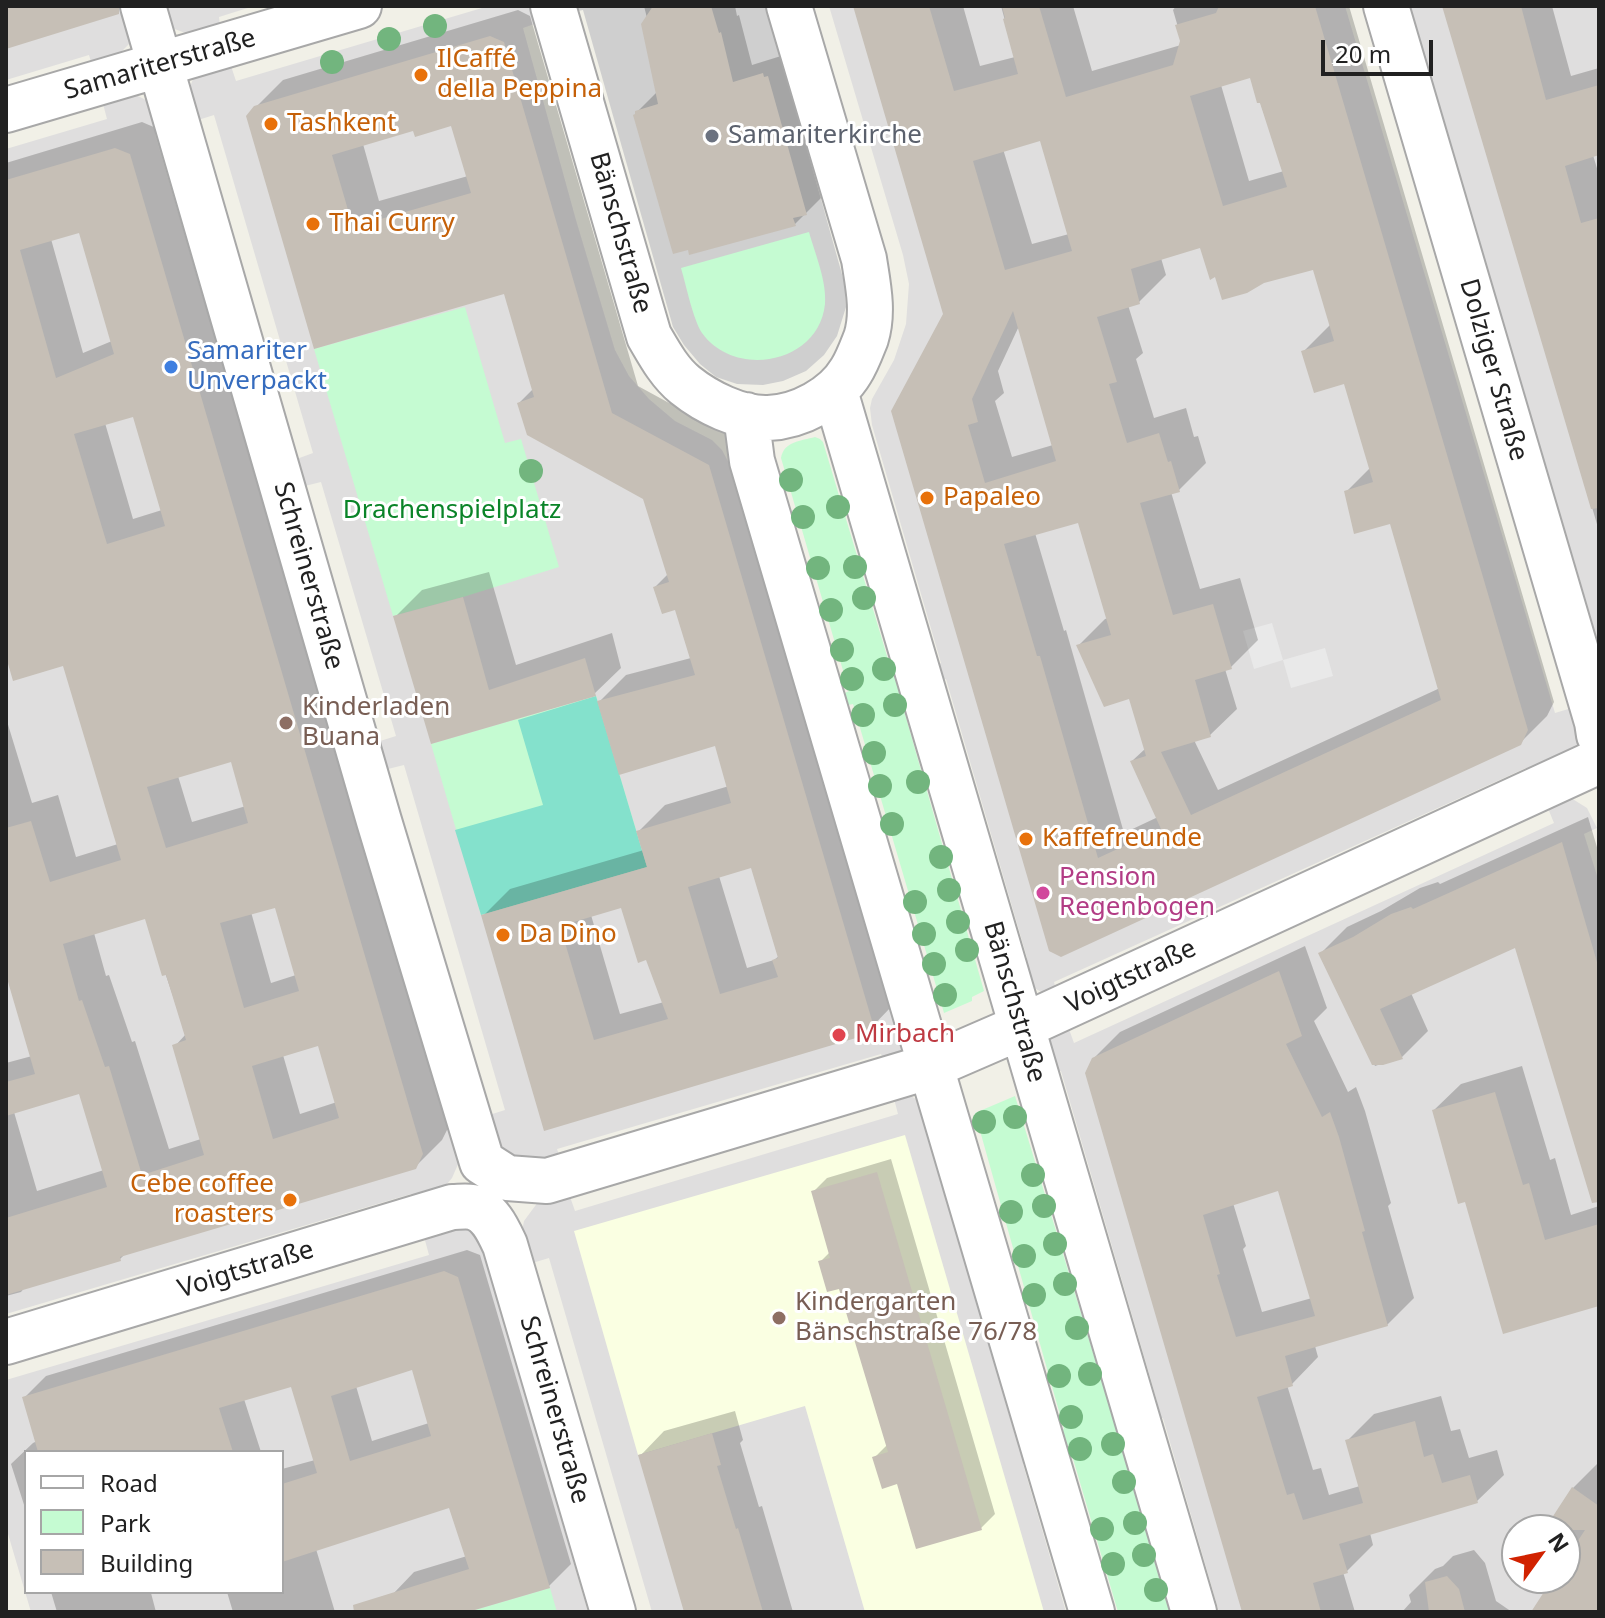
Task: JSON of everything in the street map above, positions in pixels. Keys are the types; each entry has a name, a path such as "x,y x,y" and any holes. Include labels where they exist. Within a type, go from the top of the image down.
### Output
{"street":[{"name":"Schreinerstraße","path":"143,6 379,821 482,1162 496,1196 496,1225 505,1245 613,1612"},
{"name":"Samariterstraße","path":"6,110 359,6"},
{"name":"Bänschstraße","path":"553,6 649,336 682,383 703,398 728,411 768,418 794,413 816,404 835,391 851,372 867,336 871,301 864,259 789,6"},
{"name":"Dolziger Straße","path":"1386,6 1599,735"},
{"name":"Bänschstraße","path":"835,391 1194,1612"},
{"path":"746,415 752,461 1092,1612"},
{"name":"Voigtstraße","path":"6,1342 452,1207 474,1207 496,1196 931,1066 1599,761"}],"shaded area":[{"path":"6,6 128,6 132,37 116,57 91,62 89,55 6,80"},
{"path":"156,6 254,6 219,17 220,26 188,34 172,28"},
{"path":"482,6 542,6 540,22 523,28 615,350 629,376 649,399 675,421 712,440 722,450 731,467 800,701 813,717 805,721 896,1027 913,1045 885,1065 881,1054 557,1149 559,1155 532,1165 499,1151 486,1116 505,1110 404,765 384,770 377,742 396,736 321,482 301,487 294,460 313,453 214,115 195,121 187,95 199,71 230,63 236,81"},
{"path":"562,6 767,6 845,285 846,307 837,336 824,355 806,371 763,385 737,384 716,377 684,345 673,327 583,10 573,12"},
{"path":"829,6 1345,6 1555,713 1578,708 1581,747 1532,779 1526,768 1054,982 1057,994 1043,993 1031,986 1016,961 1027,958 946,679 939,681 935,665 941,663 872,425 872,399 894,360 906,324 909,284"},
{"path":"1409,6 1599,6 1599,645"},
{"path":"121,92 150,102 161,131 155,134 254,471 260,470 269,497 262,500 447,1126 453,1126 459,1162 452,1178 441,1191 414,1200 411,1194 6,1314 6,149 107,119 102,100"},
{"path":"1272,623 1283,660 1254,669 1243,631"},
{"path":"1325,648 1333,676 1291,688 1283,660"},
{"path":"596,696 647,867 481,915 455,830 543,805 518,720"},
{"path":"1571,798 1587,808 1597,828 1584,834 1599,882 1599,1612 1219,1612 1163,1418 1153,1420 1151,1403 1157,1401 1061,1071 1049,1073 1047,1037 1066,1021 1074,1043 1554,823 1545,801"},
{"name":"Kindergarten Bänschstraße 76/78","path":"892,1091 906,1093 919,1101 1015,1435 1026,1438 1031,1456 1023,1464 1066,1612 652,1612 549,1258 529,1264 521,1236 524,1221 538,1202 568,1191 575,1211 898,1114"},
{"name":"Kindergarten Bänschstraße 76/78","path":"905,1135 1044,1612 865,1612 805,1406 638,1455 574,1231"},
{"path":"464,1224 479,1234 496,1273 490,1275 588,1612 31,1612 26,1594 284,1594 284,1450 24,1450 24,1588 6,1527 6,1380 429,1255 423,1233"}],"green space":[{"path":"809,232 822,277 825,304 819,324 808,340 792,352 754,360 734,356 717,347 699,327 681,268"},
{"name":"Drachenspielplatz","path":"465,307 505,443 521,439 559,567 393,616 314,349"},
{"path":"815,437 823,442 893,676 900,675 906,691 899,693 984,991 972,997 972,1001 944,1013 853,704 844,706 841,695 849,691 781,458 789,445"},
{"path":"596,696 647,867 481,915 431,744"},
{"path":"1015,1096 1112,1415 1117,1414 1123,1428 1117,1431 1170,1612 1118,1612 1069,1445 1060,1446 1056,1432 1064,1429 975,1113"},
{"path":"550,1588 557,1612 468,1612"}],"building":[{"path":"6,6 119,6 119,14 6,49"},
{"name":"Samariterkirche","path":"653,6 711,6 733,82 763,73 764,77 768,76 807,215 793,218 796,226 689,255 688,250 673,254 633,115 635,111 658,104 641,24"},
{"path":"853,6 929,6 954,91 1018,74 1002,6 1039,6 1066,97 1173,65 1180,41 1175,25 1216,13 1219,6 1315,6 1528,730 1521,745 1061,957 1049,951 891,411 943,314","holes":["1250,78 1287,187 1223,206 1190,96","1040,141 1072,251 1005,270 973,161","1200,248 1210,280 1215,277 1222,300 1247,293 1264,283 1313,270 1334,341 1301,351 1314,393 1344,384 1373,482 1344,491 1354,534 1390,524 1441,700 1191,815 1161,752 1211,737 1195,680 1232,669 1213,604 1173,615 1140,503 1180,492 1159,433 1127,443 1109,384 1117,382 1097,317 1140,304 1131,269","1013,311 1056,461 985,483 968,425 978,422 972,399","1078,523 1111,635 1076,645 1104,707 1129,699 1146,756 1130,761 1161,829 1098,858 1040,656 1037,656 1004,544"]},
{"path":"1442,6 1521,6 1546,100 1599,85 1599,155 1565,166 1581,223 1599,218 1599,508 1591,509"},
{"path":"490,36 504,42 612,413 709,465 873,1024 866,1035 544,1131 481,915 647,867 636,831 731,803 715,746 619,775 597,701 695,675 675,610 662,614 653,587 669,582 643,499 527,435 517,403 534,397 504,294 314,349 246,116 254,106","holes":["451,126 471,193 353,227 332,155 413,131 415,137","751,868 778,958 772,960 778,977 720,994 688,887","621,908 638,963 646,960 668,1019 594,1040 560,926"]},
{"path":"115,148 130,154 423,1154 416,1169 120,1257 121,1261 6,1295 6,1218 107,1187 79,1094 6,1116 6,1082 35,1074 6,975 6,828 31,821 50,882 121,860 63,666 13,681 6,657 6,180","holes":["79,233 114,354 56,378 20,250","133,417 165,526 107,544 74,434","231,762 248,823 166,848 147,787","275,908 299,991 244,1008 220,923","145,919 186,1040 172,1045 204,1155 142,1175 109,1066 105,1067 82,1000 79,1001 63,944","318,1046 339,1118 273,1139 252,1066"]},
{"path":"463,597 489,690 585,658 596,696 431,744 393,616"},
{"path":"1562,842 1599,969 1599,1202 1592,1203 1515,948 1380,1009 1403,1059 1383,1065 1372,1065 1318,953 1391,914 1413,909"},
{"path":"1279,971 1302,1036 1286,1044 1322,1117 1330,1112 1365,1231 1362,1232 1388,1326 1285,1356 1293,1386 1257,1397 1287,1495 1294,1493 1303,1520 1363,1503 1345,1440 1415,1421 1424,1457 1433,1454 1442,1483 1470,1475 1478,1503 1339,1544 1348,1573 1313,1583 1321,1612 1242,1612 1085,1073 1092,1058","holes":["1278,1191 1315,1316 1236,1337 1203,1215"]},
{"path":"1495,1092 1523,1185 1529,1183 1545,1240 1599,1224 1599,1306 1503,1334 1465,1202 1458,1204 1432,1110"},
{"path":"877,1172 982,1530 916,1549 897,1484 882,1489 872,1457 888,1452 839,1289 827,1292 818,1261 830,1258 811,1191"},
{"path":"444,1271 458,1277 550,1588 468,1612 354,1612 353,1605 469,1569 449,1508 284,1561 284,1483 317,1473 291,1387 219,1408 232,1450 37,1450 22,1397","holes":["412,1370 431,1436 350,1461 331,1396"]},
{"path":"712,1433 721,1465 717,1466 763,1612 684,1612 638,1455"},
{"path":"1572,1487 1599,1506 1599,1612 1531,1612 1543,1594 1581,1594 1581,1536 1585,1530 1581,1530 1581,1514 1554,1514"},
{"path":"1447,1576 1459,1589 1465,1612 1429,1612 1425,1582"}],"place":[{"name":"IlCaffé della Peppina","path":"421,75"},
{"name":"Tashkent","path":"271,124"},
{"name":"Samariterkirche","path":"712,136"},
{"name":"Thai Curry","path":"313,224"},
{"name":"Samariter Unverpackt","path":"171,367"},
{"name":"Papaleo","path":"927,498"},
{"name":"Kinderladen Buana","path":"286,723"},
{"name":"Kaffefreunde","path":"1026,839"},
{"name":"Pension Regenbogen","path":"1043,893"},
{"name":"Da Dino","path":"503,935"},
{"name":"Mirbach","path":"839,1035"},
{"name":"Cebe coffee roasters","path":"290,1200"},
{"name":"Kindergarten Bänschstraße 76/78","path":"779,1318"}]}
